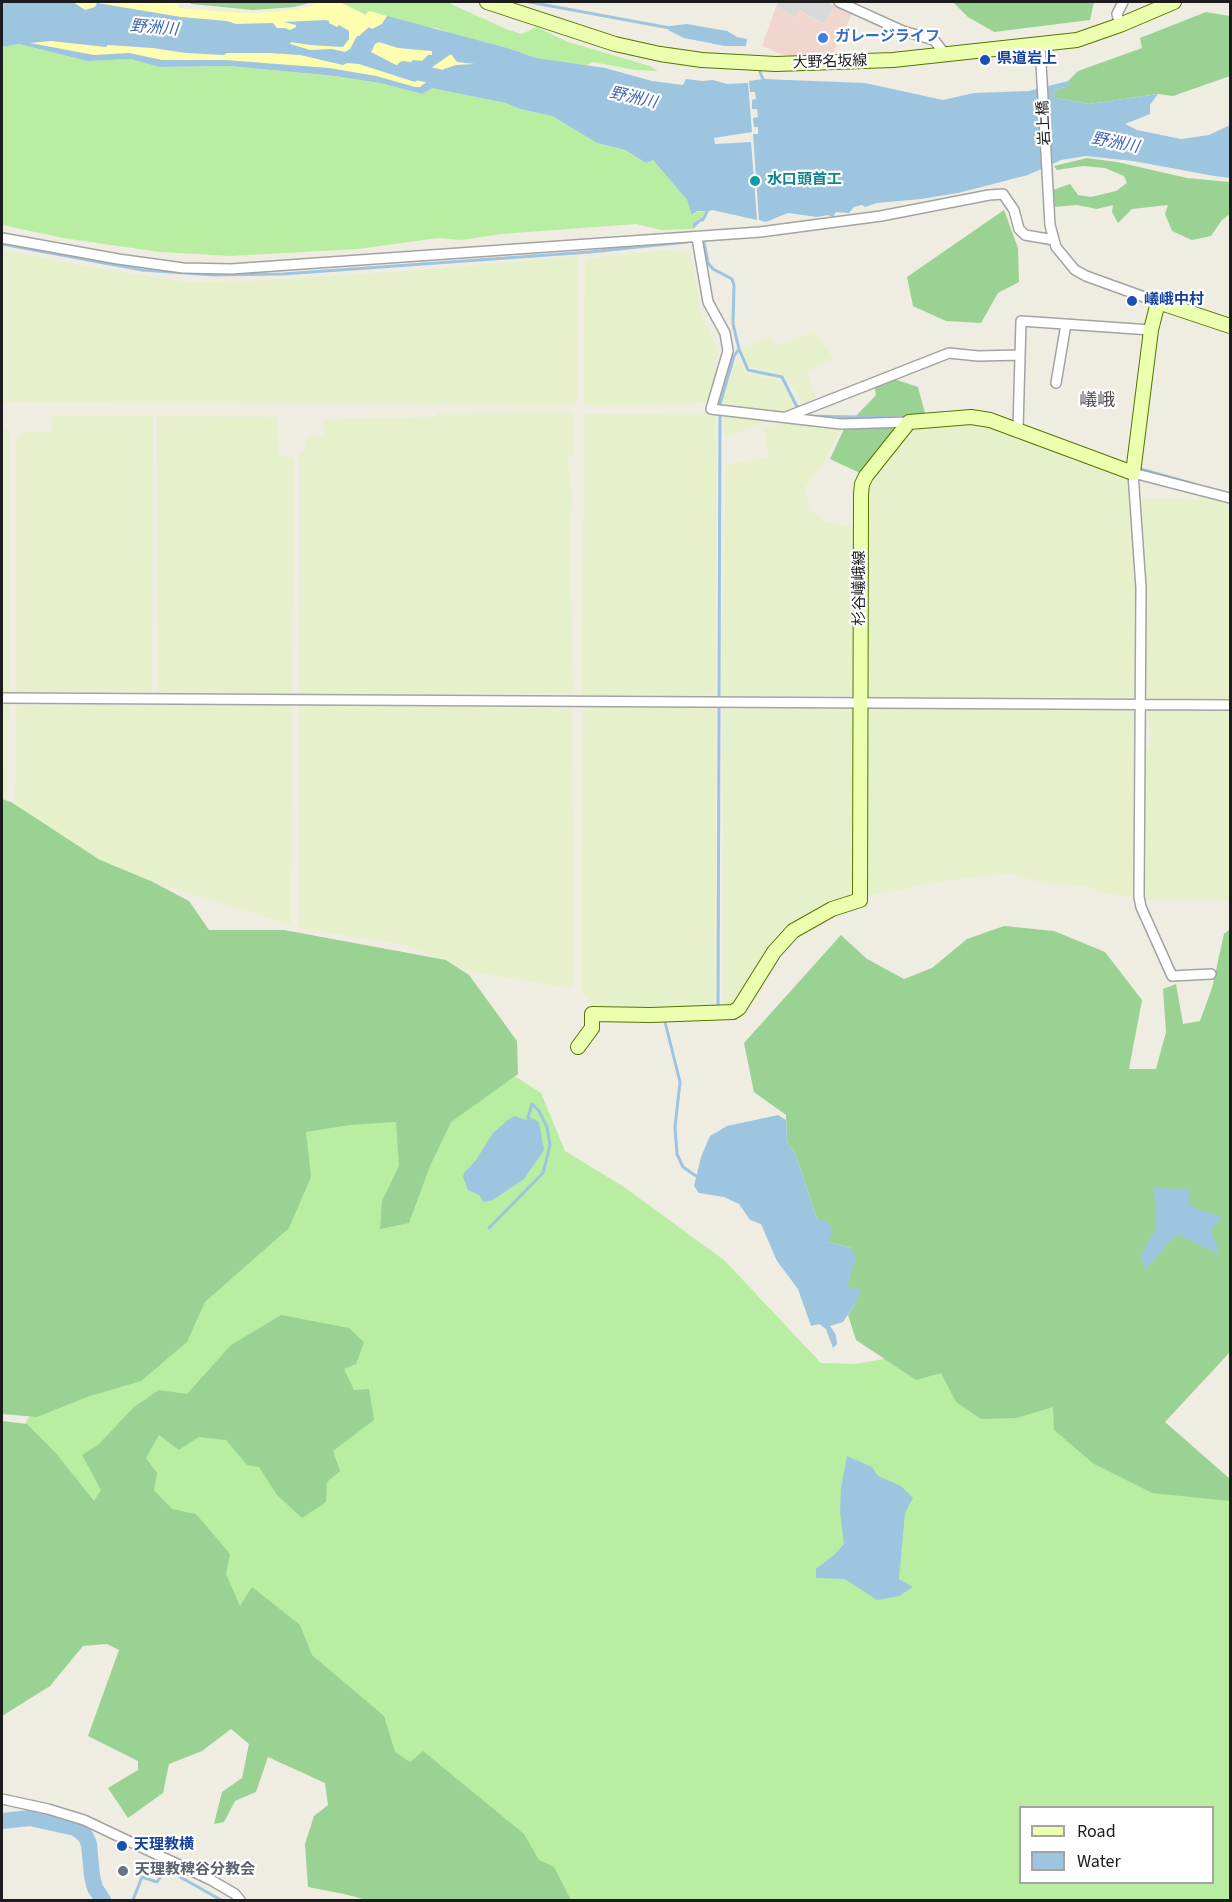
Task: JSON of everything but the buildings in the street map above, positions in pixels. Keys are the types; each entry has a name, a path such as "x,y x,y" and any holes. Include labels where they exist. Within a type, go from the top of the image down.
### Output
{"main road":[{"name":"大野名坂線","path":"487,2 615,44 660,54 702,60 776,64 835,64 894,60 1077,40 1120,25 1173,2"},
{"path":"909,422 971,417 990,420 1133,473 1151,330 1158,302 1230,326"},
{"name":"杉谷嶬峨線","path":"578,1047 592,1028 592,1014 651,1015 733,1012 739,1008 774,952 788,936 832,909 860,900 862,484 909,422"}],"street":[{"path":"838,2 903,31 934,40 945,54"},
{"path":"1120,25 1117,14 1123,2"},
{"name":"岩上橋","path":"1040,45 1050,225 1054,240"},
{"path":"2,238 183,268 231,269 760,232 881,216 1003,194 1014,210 1020,229 1025,236 1054,240 1056,246 1075,270 1158,302"},
{"path":"697,238 708,302 724,333 728,351 711,409 841,424 909,422"},
{"path":"1018,429 1021,321 1151,330"},
{"path":"1056,383 1066,324"},
{"path":"784,418 949,353 978,356 1020,355"},
{"path":"1211,974 1172,976 1141,907 1139,897 1141,588 1133,473 1230,498"},
{"path":"2,698 1230,705"},
{"path":"2,1799 84,1820 211,1880 236,1894 240,1900"}],"shaded area":[{"path":"778,2 827,2 835,6 824,24 800,11 795,17 776,7"},
{"path":"835,6 852,14 832,55 786,56 762,46 776,7 795,17 799,11 823,24"}],"green space":[{"path":"189,2 313,2 294,7 253,10"},
{"path":"340,2 452,2 451,4 506,29 522,34 536,27 568,42 650,66 658,71 635,70 593,62 585,66 536,58 511,49 436,28 414,25 369,11 366,15"},
{"path":"953,2 1094,2 1090,20 994,32 968,17"},
{"path":"1206,12 1230,16 1230,76 1173,96 1158,94 1089,104 1053,96 1056,90 1071,85 1068,81 1078,71 1142,48 1140,38"},
{"path":"19,44 87,61 131,59 159,67 229,66 335,76 380,83 422,94 432,87 507,103 520,109 552,116 597,143 624,150 646,163 653,160 687,200 694,216 695,212 706,211 705,215 693,223 693,229 661,230 636,224 501,234 462,240 438,238 358,249 230,256 160,252 63,238 2,225 2,47"},
{"path":"1087,158 1117,162 1187,178 1230,182 1230,214 1222,220 1211,236 1192,240 1172,231 1165,214 1168,205 1132,209 1118,223 1112,212 1113,205 1097,209 1077,205 1054,207 1053,190 1070,184 1078,195 1091,197 1116,191 1127,183 1124,176 1105,168 1083,166 1057,170 1054,166"},
{"path":"1004,210 1018,248 1019,282 998,293 981,323 946,321 913,306 907,277"},
{"path":"2,250 186,282 256,281 436,269 577,256 577,400 574,405 2,402"},
{"path":"661,250 689,253 699,308 718,352 714,363 719,371 706,401 691,404 586,405 584,403 585,259"},
{"path":"815,332 833,359 807,372 816,398 805,402 801,401 787,377 749,367 741,348 771,337 775,346"},
{"path":"735,363 740,365 747,374 780,381 792,400 793,411 780,413 724,407 723,400"},
{"path":"894,379 918,387 925,413 910,416 856,416 876,395 874,385"},
{"path":"574,412 574,456 567,456 572,496 570,536 573,693 299,694 299,454 304,452 306,437 324,435 323,419 436,417 438,413"},
{"path":"716,413 715,695 582,695 584,414"},
{"path":"725,413 752,416 767,421 726,437 723,425"},
{"path":"53,416 153,416 152,692 16,692 16,439 24,432 52,432"},
{"path":"157,416 278,417 279,456 294,458 292,693 157,692"},
{"path":"789,421 840,428 825,461 805,487 809,510 824,521 856,527 856,696 721,696 726,465 769,457 764,429"},
{"path":"975,421 1124,473 1129,481 1134,531 1137,692 1133,697 865,697 865,518 869,477 915,427"},
{"path":"845,427 898,427 862,474 830,459"},
{"path":"9,429 9,693 2,693 2,430"},
{"path":"1209,495 1230,502 1230,699 1145,699 1143,541 1138,498 1201,499"},
{"path":"2,703 9,703 7,804 2,802"},
{"path":"292,704 291,925 161,884 95,860 15,810 16,705"},
{"path":"299,705 572,709 574,986 570,988 470,971 405,945 299,928"},
{"path":"583,706 715,708 715,1012 597,1011 582,991"},
{"path":"857,708 856,893 816,912 743,988 734,1002 723,1006 723,709"},
{"path":"864,708 1136,709 1134,898 1105,893 1084,886 1042,883 1010,873 943,881 866,896"},
{"path":"1148,709 1230,710 1230,900 1146,900 1146,747 1151,746"},
{"path":"2,799 11,802 100,860 151,881 189,901 209,930 284,930 446,960 469,975 517,1041 518,1074 451,1122 430,1166 409,1223 380,1229 382,1201 399,1166 396,1122 350,1125 306,1132 311,1177 289,1228 205,1302 187,1342 141,1381 87,1397 37,1417 2,1414"},
{"path":"1004,926 1054,931 1105,952 1142,1000 1129,1069 1156,1069 1166,1032 1163,989 1176,984 1183,1024 1200,1021 1212,988 1224,934 1230,929 1230,1352 1165,1422 1230,1479 1230,1501 1152,1493 1094,1464 1054,1430 1053,1407 1017,1418 981,1419 956,1402 941,1373 916,1380 856,1340 848,1315 856,1303 847,1287 851,1248 828,1242 817,1219 796,1156 787,1141 786,1115 754,1092 744,1043 841,935 867,959 904,979 932,968 967,939"},
{"path":"502,1068 541,1093 565,1151 624,1187 724,1260 821,1363 855,1364 929,1351 1050,1395 1230,1491 1230,1900 557,1900 398,1763 239,1616 95,1516 21,1431 37,1402 293,1126"},
{"path":"281,1315 349,1328 364,1342 356,1364 344,1369 354,1390 369,1389 374,1420 333,1451 340,1471 327,1482 326,1502 302,1518 277,1495 259,1467 247,1465 226,1440 199,1437 179,1450 159,1435 146,1458 157,1473 154,1490 172,1509 196,1514 230,1554 226,1574 240,1606 252,1587 300,1625 312,1655 384,1716 395,1752 410,1762 423,1751 524,1834 539,1860 554,1867 571,1900 367,1900 308,1887 305,1844 314,1816 328,1805 325,1783 268,1757 256,1792 235,1801 224,1822 214,1824 222,1792 242,1778 249,1744 231,1729 202,1751 169,1764 163,1793 128,1818 108,1788 138,1770 138,1761 88,1736 119,1650 107,1644 83,1646 50,1686 2,1716 2,1421 27,1424 55,1452 94,1501 101,1490 82,1455 98,1445 134,1407 159,1390 187,1394 231,1345"}],"sand":[{"path":"73,2 175,2 180,8 259,13 299,9 323,2 340,2 365,15 369,11 387,16 382,24 357,36 350,49 345,52 332,49 310,50 289,44 290,42 343,47 346,30 323,21 288,24 296,25 290,31 277,28 273,23 236,24 98,4 85,10"},
{"path":"51,41 153,48 186,53 301,55 342,65 358,64 404,80 422,76 451,54 455,58 475,64 456,65 444,69 420,87 415,87 376,76 329,68 225,60 162,60 139,55 94,55 30,43"},
{"path":"379,42 398,48 432,51 432,56 422,61 413,60 409,65 396,65 371,52 375,44"}],"water":[{"path":"2,2 73,2 85,10 95,7 97,3 236,24 273,23 277,28 290,30 296,25 284,22 325,20 349,31 349,39 343,47 291,42 290,44 310,50 332,49 345,52 350,49 357,36 369,27 372,29 382,24 387,16 511,49 536,58 605,68 652,81 683,85 686,79 713,80 727,84 748,83 752,132 714,138 715,144 751,142 757,220 712,210 709,211 704,221 693,229 693,223 703,217 706,211 697,211 692,215 687,200 653,160 646,163 625,150 597,143 552,116 520,109 506,103 432,88 422,94 380,83 335,76 229,66 159,67 131,59 87,61 19,44 2,47","holes":["51,41 106,47 108,45 153,48 186,53 300,55 343,65 359,64 415,82 451,54 457,62 475,64 456,65 444,69 420,87 415,87 376,76 329,68 225,60 162,60 129,53 94,55 30,43","379,42 398,48 432,51 432,55 428,55 422,61 413,60 408,65 396,65 371,52 375,44"]},
{"path":"687,24 727,31 737,37 747,39 746,46 725,46 684,38 668,30 669,26"},
{"path":"763,79 865,83 943,100 974,93 1029,91 1068,81 1072,85 1056,90 1053,96 1089,104 1158,94 1150,105 1150,114 1125,124 1137,130 1181,139 1209,135 1230,125 1230,178 1133,161 1086,156 1061,160 1028,175 958,193 877,203 865,207 862,205 854,207 849,213 836,212 833,217 788,213 766,222 759,220 753,134 758,134 758,127 754,127 753,118 758,117 757,109 752,109 752,100 756,99 755,92 750,92 749,81"},
{"path":"778,1115 786,1120 787,1141 796,1156 817,1219 826,1221 833,1230 828,1242 851,1248 856,1258 847,1286 861,1290 856,1303 843,1322 830,1326 836,1335 837,1344 833,1348 826,1329 819,1324 811,1326 798,1289 777,1261 761,1224 750,1220 739,1204 724,1197 699,1193 694,1186 701,1157 710,1136 727,1126"},
{"path":"515,1116 526,1120 530,1117 539,1122 544,1150 524,1179 493,1200 483,1202 479,1195 468,1190 463,1177 464,1173 476,1160 493,1133"},
{"path":"1154,1188 1188,1189 1191,1207 1222,1217 1211,1230 1220,1255 1177,1234 1146,1269 1140,1257 1156,1228"},
{"path":"847,1456 872,1467 878,1476 901,1486 913,1498 905,1513 899,1579 913,1587 899,1596 877,1600 845,1579 816,1578 816,1569 844,1544 840,1512 841,1488"}],"waterway":[{"path":"529,2 670,28"},
{"name":"野洲川","path":"404,69 455,81"},
{"path":"760,72 763,79"},
{"path":"703,237 708,263 713,269 732,279 734,285 733,324 739,349 734,356 720,404 718,1008"},
{"path":"2,244 142,270 214,275 283,274 590,252 687,242 690,239"},
{"path":"739,349 748,370 782,377 796,405 808,416 904,418"},
{"path":"1137,468 1194,484"},
{"path":"664,1018 680,1082 675,1127 677,1154 683,1167 696,1176"},
{"path":"489,1228 543,1173 550,1145 547,1127 539,1111 532,1104 528,1117"},
{"path":"2,1821 30,1818 75,1828 81,1832 89,1844 92,1876 95,1888 103,1900"},
{"path":"133,1900 142,1877 157,1882 166,1869 221,1900"}],"place":[{"name":"ガレージライフ","path":"823,38"},
{"name":"県道岩上","path":"985,60"},
{"name":"水口頭首工","path":"755,181"},
{"name":"嶬峨中村","path":"1132,301"},
{"name":"天理教横","path":"122,1846"},
{"name":"天理教稗谷分教会","path":"123,1871"}],"district":[{"name":"嶬峨","path":"1097,402"}]}
